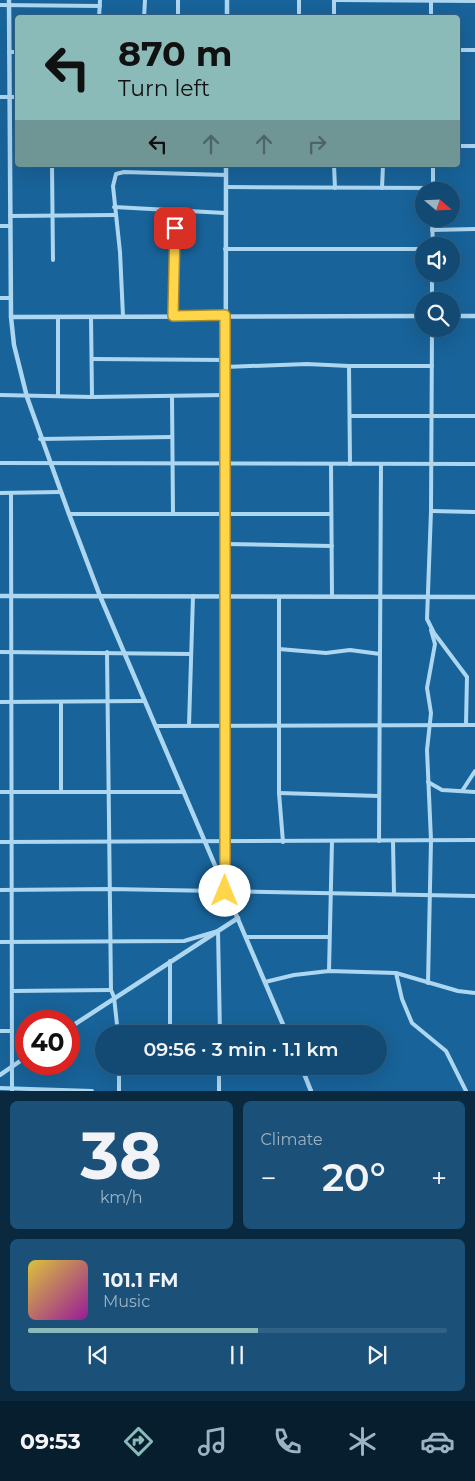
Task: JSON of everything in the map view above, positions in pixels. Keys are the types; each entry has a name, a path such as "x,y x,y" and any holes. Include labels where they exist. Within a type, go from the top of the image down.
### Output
{"street":[{"path":"99,15 100,0"},
{"path":"144,15 145,0"},
{"path":"178,0 178,15"},
{"path":"227,0 227,15"},
{"path":"299,0 299,15"},
{"path":"334,15 334,0 475,1"},
{"path":"431,0 431,15"},
{"path":"0,5 9,2 100,6"},
{"path":"9,2 11,298 14,345 27,396 40,439 100,596 283,1025"},
{"path":"460,50 475,50"},
{"path":"9,52 15,52"},
{"path":"0,97 15,97"},
{"path":"460,146 475,146"},
{"path":"52,167 53,260"},
{"path":"225,891 226,167"},
{"path":"334,167 335,188"},
{"path":"382,188 383,167"},
{"path":"432,167 433,182"},
{"path":"123,316 120,252 114,207 114,179 116,174 124,172 226,175"},
{"path":"226,187 415,189"},
{"path":"114,207 225,213"},
{"path":"173,316 175,211"},
{"path":"10,216 115,214"},
{"path":"0,226 10,226"},
{"path":"432,237 432,230 475,229"},
{"path":"225,249 415,249"},
{"path":"0,298 11,298"},
{"path":"91,316 92,397"},
{"path":"12,317 415,316"},
{"path":"460,316 475,316"},
{"path":"58,317 58,396"},
{"path":"428,983 431,840 428,782 429,725 431,714 427,681 435,644 427,619 431,511 432,337"},
{"path":"92,359 225,360"},
{"path":"225,367 307,364 432,366"},
{"path":"349,366 350,464"},
{"path":"0,395 92,397 225,396"},
{"path":"172,397 173,514"},
{"path":"350,416 475,416"},
{"path":"40,439 172,437"},
{"path":"0,463 50,465 475,464"},
{"path":"331,464 332,597"},
{"path":"379,840 380,464"},
{"path":"0,493 60,492"},
{"path":"11,493 12,1090"},
{"path":"431,511 475,512"},
{"path":"68,514 331,514"},
{"path":"225,544 332,546"},
{"path":"0,596 475,597"},
{"path":"189,725 193,596"},
{"path":"280,597 279,793 282,842"},
{"path":"427,619 434,633 467,677 466,724"},
{"path":"279,648 326,653 350,650 380,654"},
{"path":"0,652 191,654"},
{"path":"107,652 106,702 110,842 109,942 111,990 114,997 117,1025"},
{"path":"0,702 145,701"},
{"path":"61,702 61,792"},
{"path":"156,726 475,725"},
{"path":"462,791 475,771"},
{"path":"428,782 442,790 475,792"},
{"path":"0,792 184,792"},
{"path":"279,793 379,796"},
{"path":"393,840 394,894"},
{"path":"0,842 475,840"},
{"path":"329,971 332,841"},
{"path":"0,890 110,889 475,896"},
{"path":"80,1020 238,918"},
{"path":"0,942 184,941 218,931"},
{"path":"218,931 220,1025"},
{"path":"247,937 329,937"},
{"path":"170,961 170,1025"},
{"path":"265,982 294,974 329,971 396,973 428,983 475,993"},
{"path":"396,973 402,998 412,1022 446,1051 466,1091"},
{"path":"12,991 111,990"},
{"path":"0,1031 12,1032"},
{"path":"0,1075 13,1066"},
{"path":"119,1075 119,1091"},
{"path":"219,1075 219,1091"},
{"path":"305,1075 312,1091"},
{"path":"0,1088 12,1090 92,1091"}],"route":[{"path":"175,228 173,316 225,315 225,891"}]}
